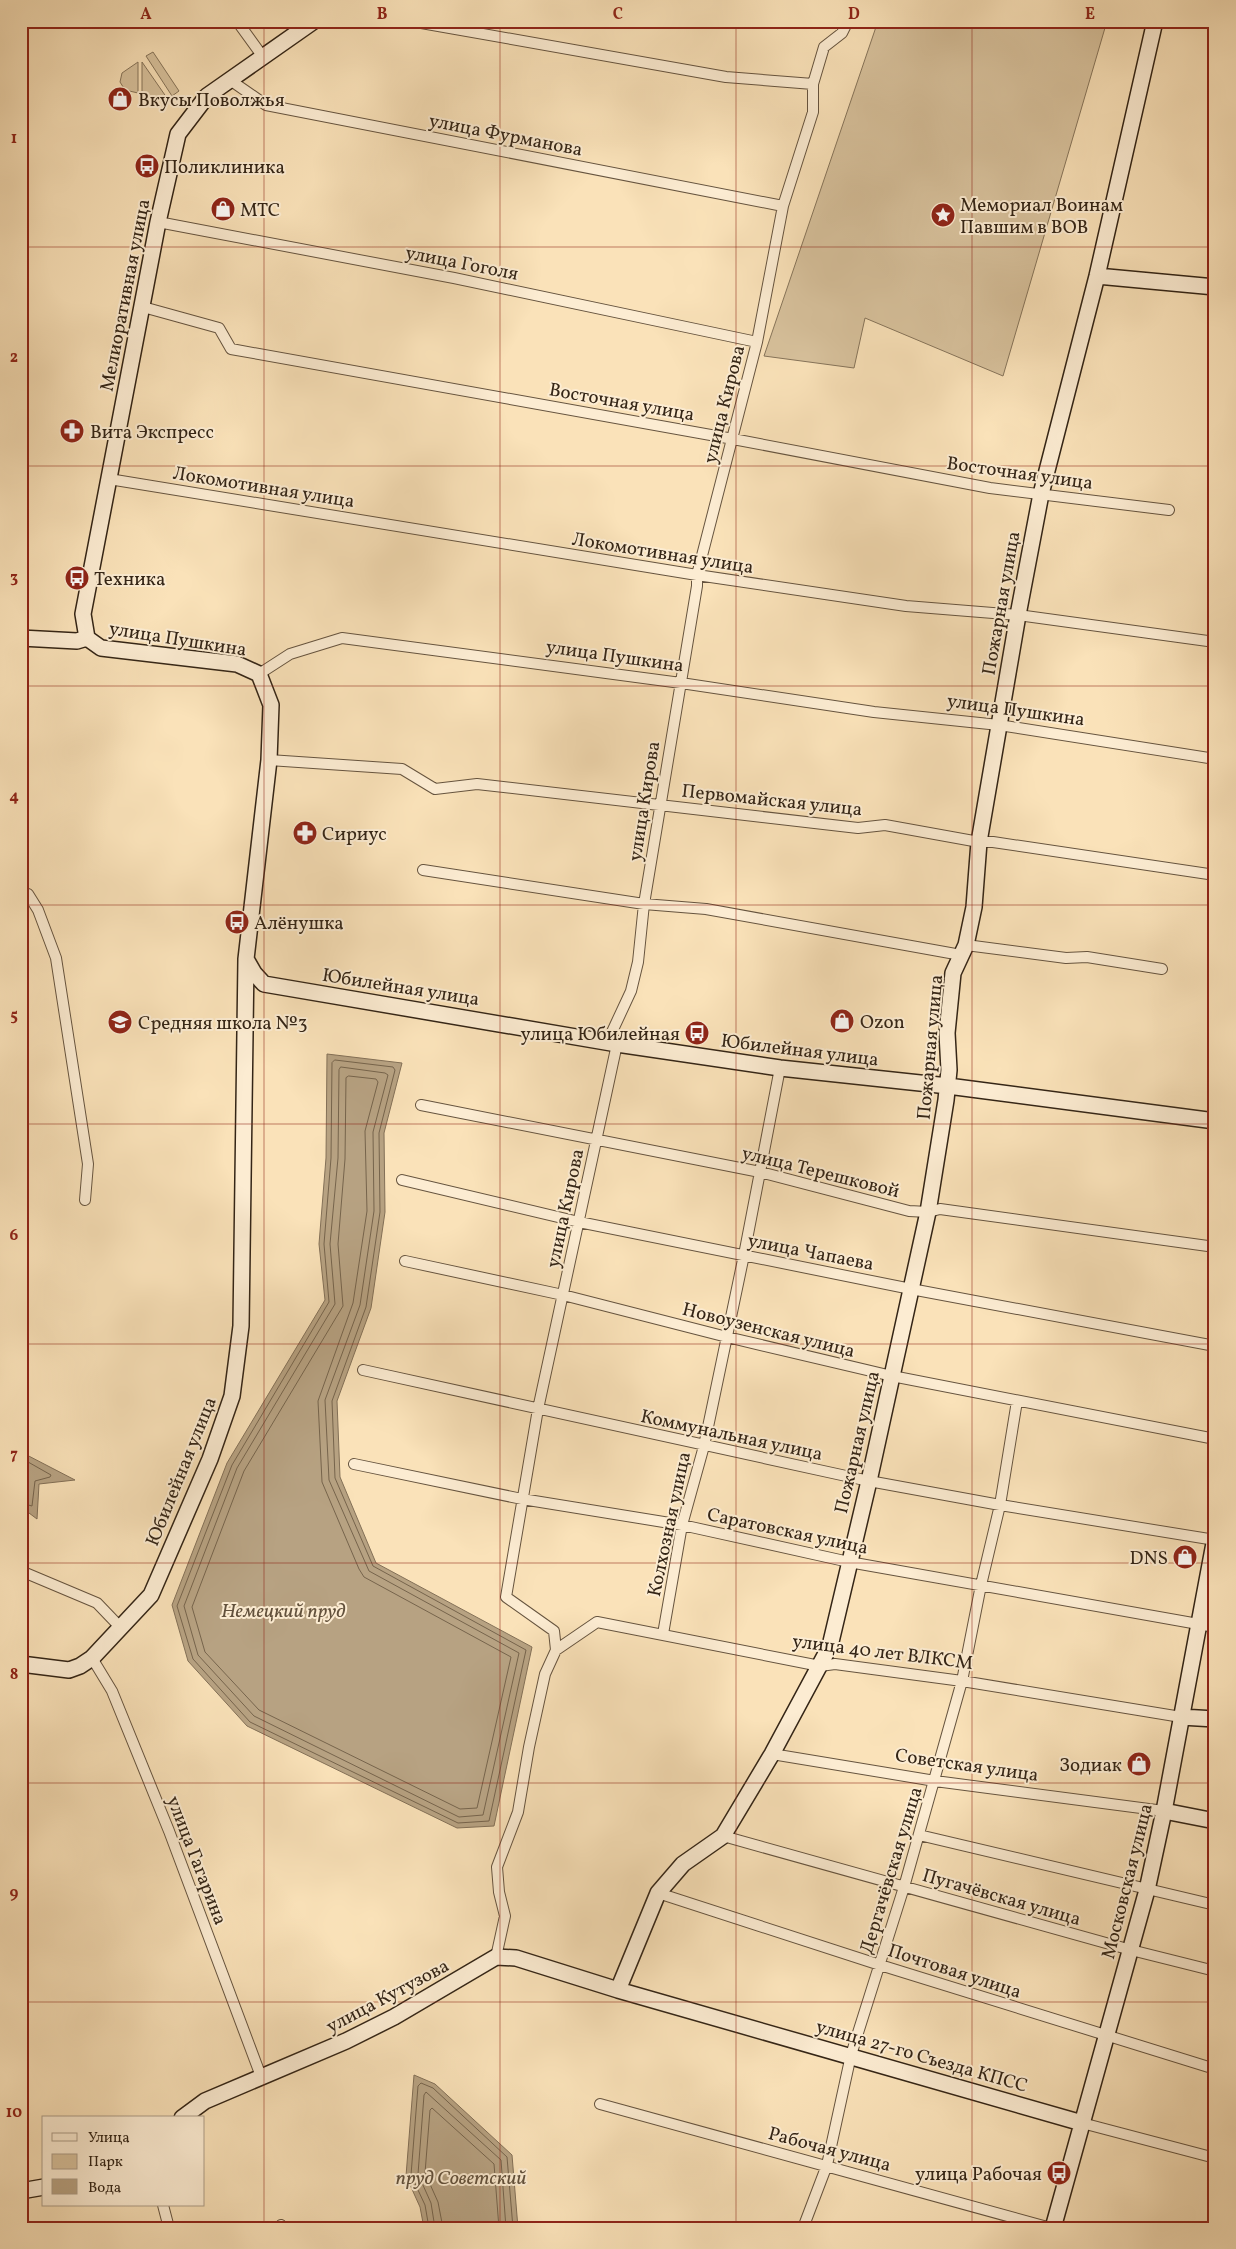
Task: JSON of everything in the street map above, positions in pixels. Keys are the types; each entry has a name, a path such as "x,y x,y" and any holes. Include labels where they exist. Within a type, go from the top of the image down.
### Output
{"street":[{"path":"237,21 263,57"},
{"name":"Мелиоративная улица","path":"87,638 83,614 158,222 178,134 207,96 314,21"},
{"path":"410,21 726,77 813,84"},
{"name":"улица Кирова","path":"556,1650 554,1631 506,1597 538,1408 617,1044 611,1034 631,991 638,962 644,904 697,586 697,575 757,342 783,206 813,112 813,84 824,47 842,33 848,21"},
{"name":"Пожарная улица","path":"618,1990 658,1892 684,1864 723,1836 772,1754 830,1646 848,1562 869,1481 928,1212 948,1086 948,1033 953,974 964,950 974,907 979,842 1041,494 1097,276 1155,21"},
{"name":"улица Фурманова","path":"230,80 266,104 783,206"},
{"name":"улица Гоголя","path":"158,222 454,278 757,342"},
{"path":"1097,276 1215,287"},
{"name":"Восточная улица","path":"143,307 219,328 231,349 733,439 990,488 1168,510"},
{"name":"Локомотивная улица","path":"109,479 697,575 906,606 1018,615 1215,642"},
{"name":"улица Пушкина","path":"21,638 77,641 87,638 101,648 238,664 259,674 290,654 342,638 681,683 874,712 999,725 1215,759"},
{"name":"Юбилейная улица","path":"21,1664 69,1670 80,1666 92,1658 151,1594 210,1459 232,1396 242,1326 246,959 269,760 271,705 259,674"},
{"name":"Первомайская улица","path":"269,760 402,769 435,789 477,784 858,828 885,825 979,842 993,842 1215,875"},
{"path":"423,870 644,904 706,909 964,950 1066,958 1087,957 1162,969"},
{"path":"21,893 28,894 38,910 56,958 88,1164 86,1200"},
{"name":"Юбилейная улица","path":"246,959 254,973 264,984 617,1044 780,1068 948,1086 1215,1121"},
{"name":"Колхозная улица","path":"663,1634 682,1525 704,1446 744,1255 780,1068"},
{"name":"улица Терешковой","path":"421,1105 760,1172 909,1211 928,1212 940,1209 1215,1247"},
{"name":"улица Чапаева","path":"402,1180 579,1222 911,1289 1215,1346"},
{"name":"Новоузенская улица","path":"405,1261 563,1295 727,1337 892,1376 1215,1439"},
{"name":"Коммунальная улица","path":"363,1370 869,1481 1000,1505 1215,1539"},
{"name":"Дергачёвская улица","path":"803,2228 827,2165 851,2055 919,1836 962,1681 981,1585 1000,1505 1017,1401"},
{"name":"Саратовская улица","path":"354,1464 522,1499 682,1525 848,1562 1215,1627"},
{"name":"Московская улица","path":"1052,2228 1147,1890 1164,1811 1215,1539"},
{"path":"21,1571 97,1603 120,1627"},
{"name":"улица 40 лет ВЛКСМ","path":"556,1650 597,1622 820,1666 835,1664 962,1681 1182,1717 1215,1719"},
{"path":"556,1650 546,1674 518,1812 497,1866 499,1892 505,1916 496,1957 516,1958 618,1990"},
{"name":"улица Гагарина","path":"92,1658 112,1691 169,1830 262,2079"},
{"name":"Советская улица","path":"772,1754 935,1780 1164,1811 1215,1821"},
{"name":"Пугачёвская улица","path":"723,1836 1131,1950 1215,1971"},
{"path":"919,1836 1147,1890 1215,1904"},
{"name":"Почтовая улица","path":"658,1892 880,1965 1215,2069"},
{"name":"улица Кутузова","path":"185,2116 205,2101 262,2079 394,2017 496,1957"},
{"name":"улица 27-го Съезда КПСС","path":"618,1990 851,2055 1082,2123 1215,2158"},
{"name":"Рабочая улица","path":"600,2104 1052,2228"},
{"path":"21,2191 42,2187"},
{"path":"163,2206 168,2228"}],"green space":[{"path":"878,21 1107,21 1003,376 865,318 854,368 764,356"},
{"path":"153,52 179,91 172,96 146,56"},
{"path":"138,62 138,93 125,90 120,82 122,73"},
{"path":"142,62 167,98 164,100 142,94"}],"water":[{"name":"Немецкий пруд","path":"327,1054 402,1063 384,1133 385,1212 371,1308 337,1401 340,1477 376,1563 532,1647 494,1826 457,1828 247,1726 188,1661 172,1605 227,1463 325,1300 319,1244 326,1158"},
{"path":"21,1452 75,1480 39,1484 37,1519 21,1507"},
{"name":"пруд Советский","path":"414,2075 435,2084 512,2155 518,2228 424,2228 420,2207 406,2176"}],"place":[{"name":"Вкусы Поволжья","path":"120,99"},
{"name":"Поликлиника","path":"147,166"},
{"name":"МТС","path":"223,209"},
{"name":"Мемориал Воинам Павшим в ВОВ","path":"943,215"},
{"name":"Вита Экспресс","path":"72,431"},
{"name":"Техника","path":"77,578"},
{"name":"Сириус","path":"305,833"},
{"name":"Алёнушка","path":"237,922"},
{"name":"Ozon","path":"842,1021"},
{"name":"Средняя школа №3","path":"120,1022"},
{"name":"улица Юбилейная","path":"697,1033"},
{"name":"DNS","path":"1185,1557"},
{"name":"Зодиак","path":"1139,1764"},
{"name":"улица Рабочая","path":"1059,2173"}]}
